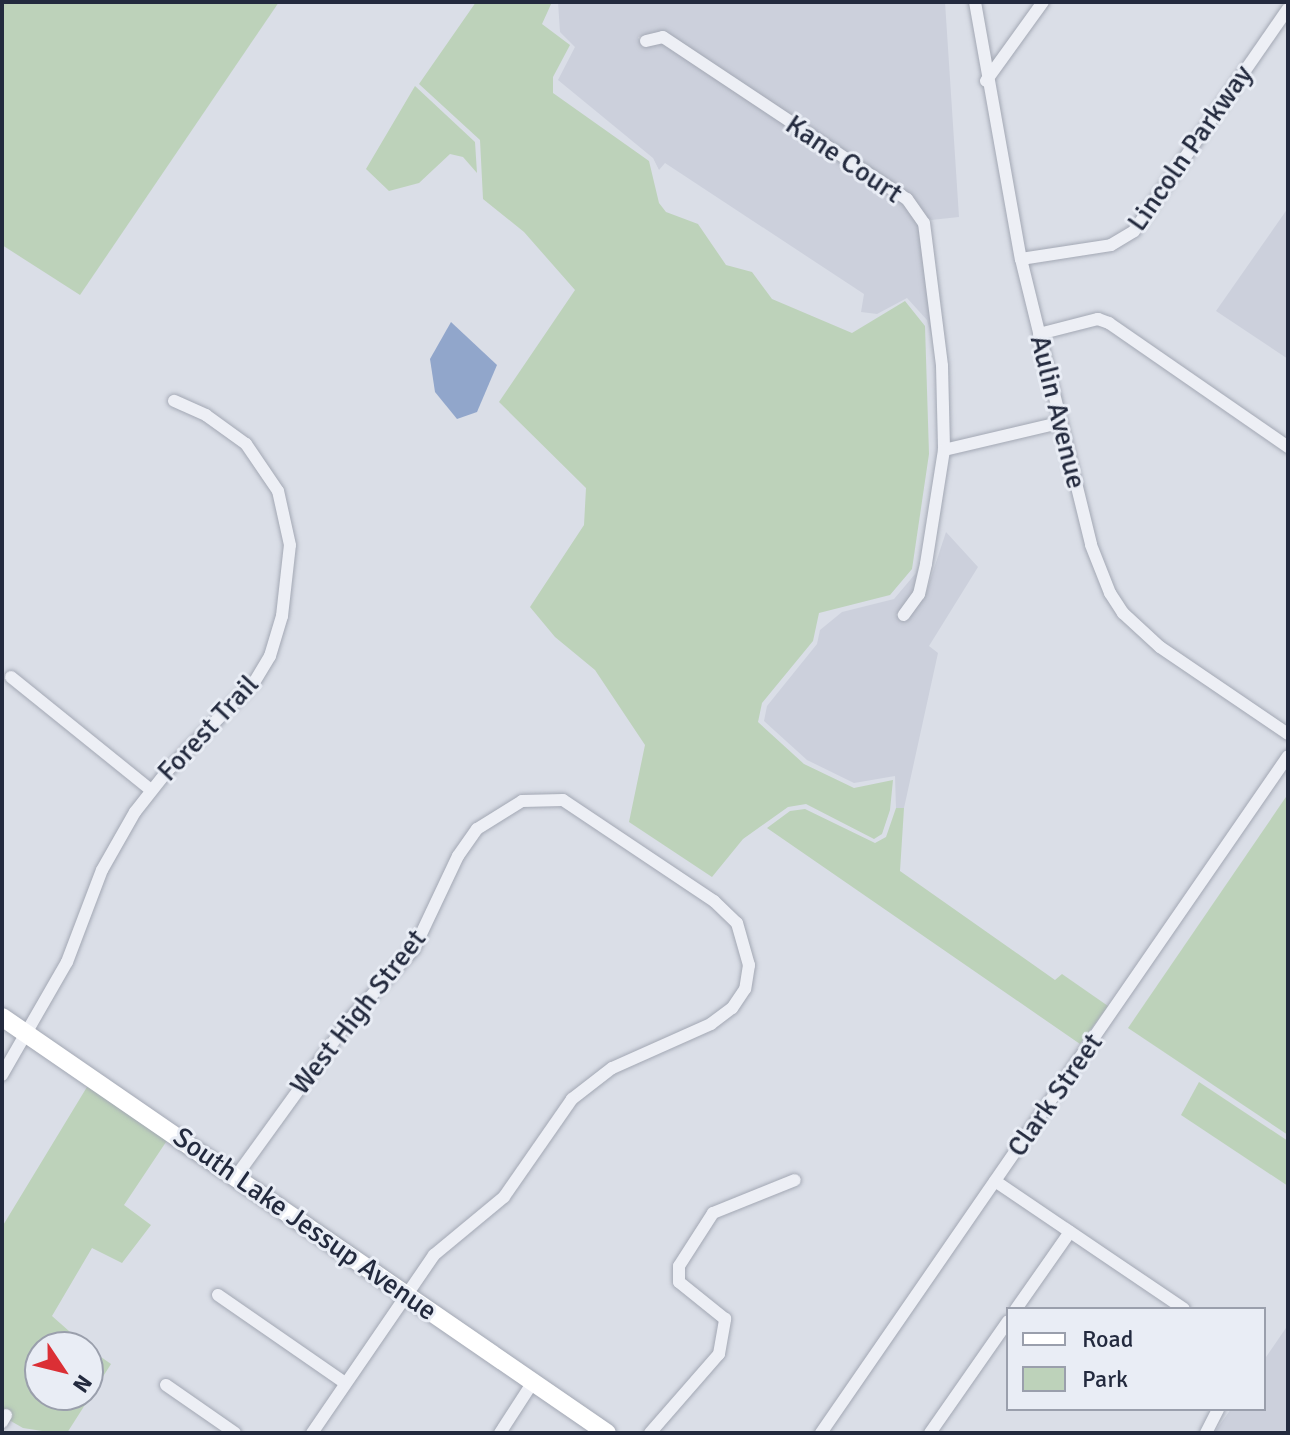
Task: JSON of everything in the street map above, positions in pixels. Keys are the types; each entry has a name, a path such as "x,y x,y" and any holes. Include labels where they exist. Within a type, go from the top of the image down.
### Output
{"street":[{"name":"Aulin Avenue","path":"975,2 986,81 1021,259 1091,545 1123,613 1160,647 1288,734"},
{"path":"986,81 1043,2"},
{"name":"Lincoln Parkway","path":"1021,259 1111,245 1134,231 1288,9"},
{"name":"Kane Court","path":"646,41 663,37 907,199 924,223 942,366 944,450 923,579 904,615"},
{"path":"1039,334 1098,319 1109,323 1288,447"},
{"name":"Forest Trail","path":"2,1075 67,962 102,870 151,790 232,708 270,656 282,616 290,545 278,491 246,444 206,415 174,401"},
{"path":"944,450 1059,423"},
{"path":"11,677 151,790"},
{"name":"Clark Street","path":"821,1433 1288,756"},
{"name":"West High Street","path":"237,1175 350,1019 414,949 458,856 477,829 522,801 544,796 563,800 630,843 737,923 749,965 745,989 711,1024 589,1083 572,1099 504,1197 448,1241 405,1294"},
{"name":"South Lake Jessup Avenue","path":"2,1017 237,1175 607,1433"},
{"path":"650,1433 719,1354 725,1319 679,1282 679,1266 713,1213 795,1180"},
{"path":"995,1181 1181,1307"},
{"path":"1017,1307 1070,1232"},
{"path":"312,1433 405,1294"},
{"path":"218,1295 345,1383"},
{"path":"930,1433 1006,1324"},
{"path":"500,1433 533,1382"},
{"path":"166,1385 235,1433"},
{"path":"1206,1433 1217,1411"}],"shaded area":[{"path":"558,2 945,2 959,217 931,220 661,32 638,37 642,47 662,43 903,203 919,225 935,349 927,320 907,298 877,314 861,312 864,294 665,163 659,170 653,158 558,80 575,47 560,32"},
{"path":"1288,208 1288,359 1216,311"},
{"path":"946,532 978,567 929,646 938,653 904,808 896,808 895,776 854,783 807,760 764,721 767,706 817,644 820,630 842,612 894,599 916,573 919,562 914,591 896,615 905,622 925,596"},
{"path":"1288,1325 1288,1433 1214,1433 1230,1411 1266,1411 1266,1357"}],"green space":[{"path":"2,2 279,2 80,295 2,245"},
{"path":"476,2 552,2 542,24 570,45 553,77 553,93 649,161 659,203 666,212 698,224 726,265 752,272 772,299 852,333 905,301 925,326 929,454 912,569 890,595 819,613 813,641 762,703 758,722 804,764 854,788 893,780 890,810 882,834 874,839 806,804 788,807 743,839 712,877 629,822 645,745 595,670 555,637 530,607 584,525 586,488 499,402 575,290 524,232 483,199 480,140 419,84"},
{"path":"415,86 475,142 477,173 463,157 450,154 419,183 389,191 366,169"},
{"path":"1288,794 1288,1135 1128,1028"},
{"path":"896,808 904,808 900,871 1055,980 1062,974 1108,1006 1080,1044 767,828 790,811 805,809 875,843 886,837"},
{"path":"90,1082 170,1136 124,1205 151,1225 122,1263 92,1248 52,1316 69,1331 24,1331 24,1411 81,1411 67,1433 23,1428 2,1416 2,1227"},
{"path":"1199,1082 1288,1141 1288,1186 1181,1115"},
{"path":"104,1359 111,1364 104,1375"}],"water":[{"path":"451,322 497,365 477,412 457,419 435,392 430,359"}]}
